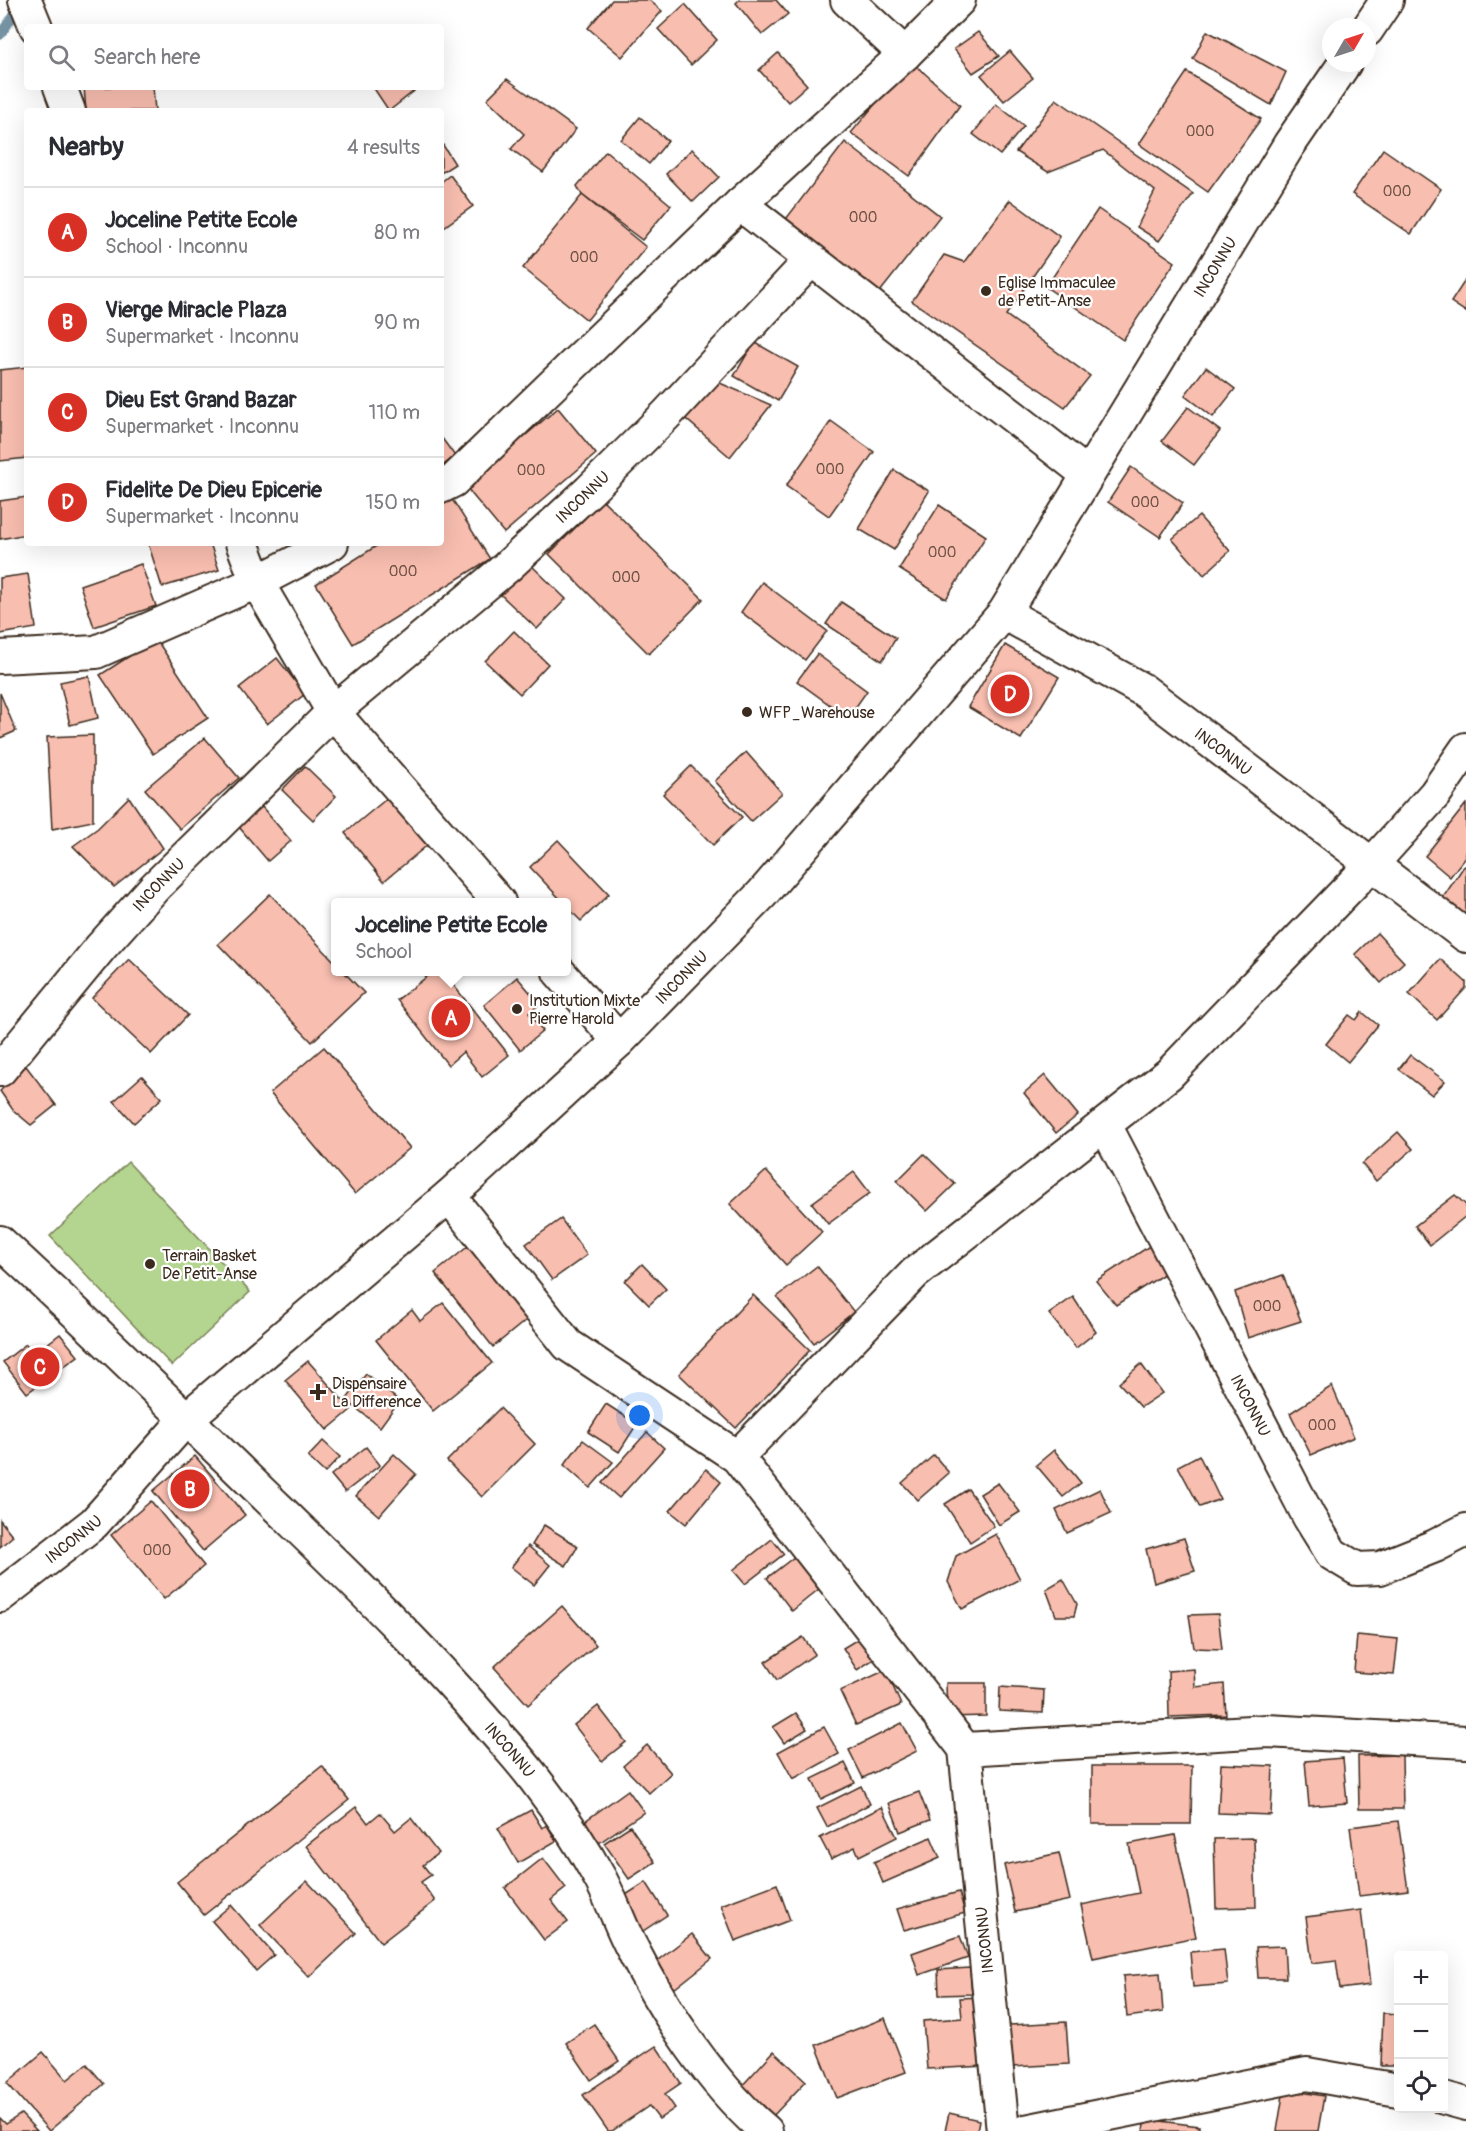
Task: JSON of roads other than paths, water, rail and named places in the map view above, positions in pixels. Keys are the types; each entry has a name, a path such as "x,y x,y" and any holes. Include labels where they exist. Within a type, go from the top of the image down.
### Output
{"street":[{"path":"25,0 35,24"},
{"path":"847,0 904,54"},
{"path":"444,486 453,481 740,204 904,54 959,0"},
{"path":"1375,18 1387,0"},
{"name":"INCONNU","path":"0,1596 94,1523 186,1419 449,1196 619,1041 762,894 1004,613 1289,145 1339,72"},
{"path":"61,90 68,108"},
{"path":"740,204 1087,474"},
{"name":"INCONNU","path":"0,1070 101,947 155,887 333,712 507,567 581,498 666,415 811,260"},
{"path":"243,546 257,582 333,712 495,898"},
{"path":"0,657 96,652 257,582 326,546"},
{"name":"INCONNU","path":"1004,613 1143,690 1466,936"},
{"path":"737,1457 915,1273 1169,1074 1372,864 1435,794 1466,749"},
{"path":"562,976 619,1041"},
{"name":"INCONNU","path":"1105,1125 1309,1517 1332,1554 1357,1569 1380,1568 1435,1546 1466,1530"},
{"path":"449,1196 568,1345 737,1457 965,1749 1267,1731 1466,1742"},
{"name":"INCONNU","path":"0,1242 186,1419 441,1669 535,1779 566,1822 602,1882 632,1949 665,2009 707,2068 755,2122 766,2131"},
{"name":"INCONNU","path":"965,1749 1003,2131"},
{"path":"1026,2131 1307,2074 1394,2089"},
{"path":"1448,2099 1466,2104"}],"waterway":[{"path":"0,35 22,3"}],"place":[{"name":"Eglise Immaculee de Petit-Anse","path":"986,291"},
{"name":"Fidelite De Dieu Epicerie","path":"1010,694"},
{"name":"WFP_Warehouse","path":"747,712"},
{"name":"Institution Mixte Pierre Harold","path":"517,1009"},
{"name":"Joceline Petite Ecole","path":"451,1018"},
{"name":"Terrain Basket De Petit-Anse","path":"150,1264"},
{"name":"Dieu Est Grand Bazar","path":"40,1367"},
{"name":"Dispensaire La Difference","path":"318,1392"},
{"name":"Vierge Miracle Plaza","path":"190,1489"}]}
